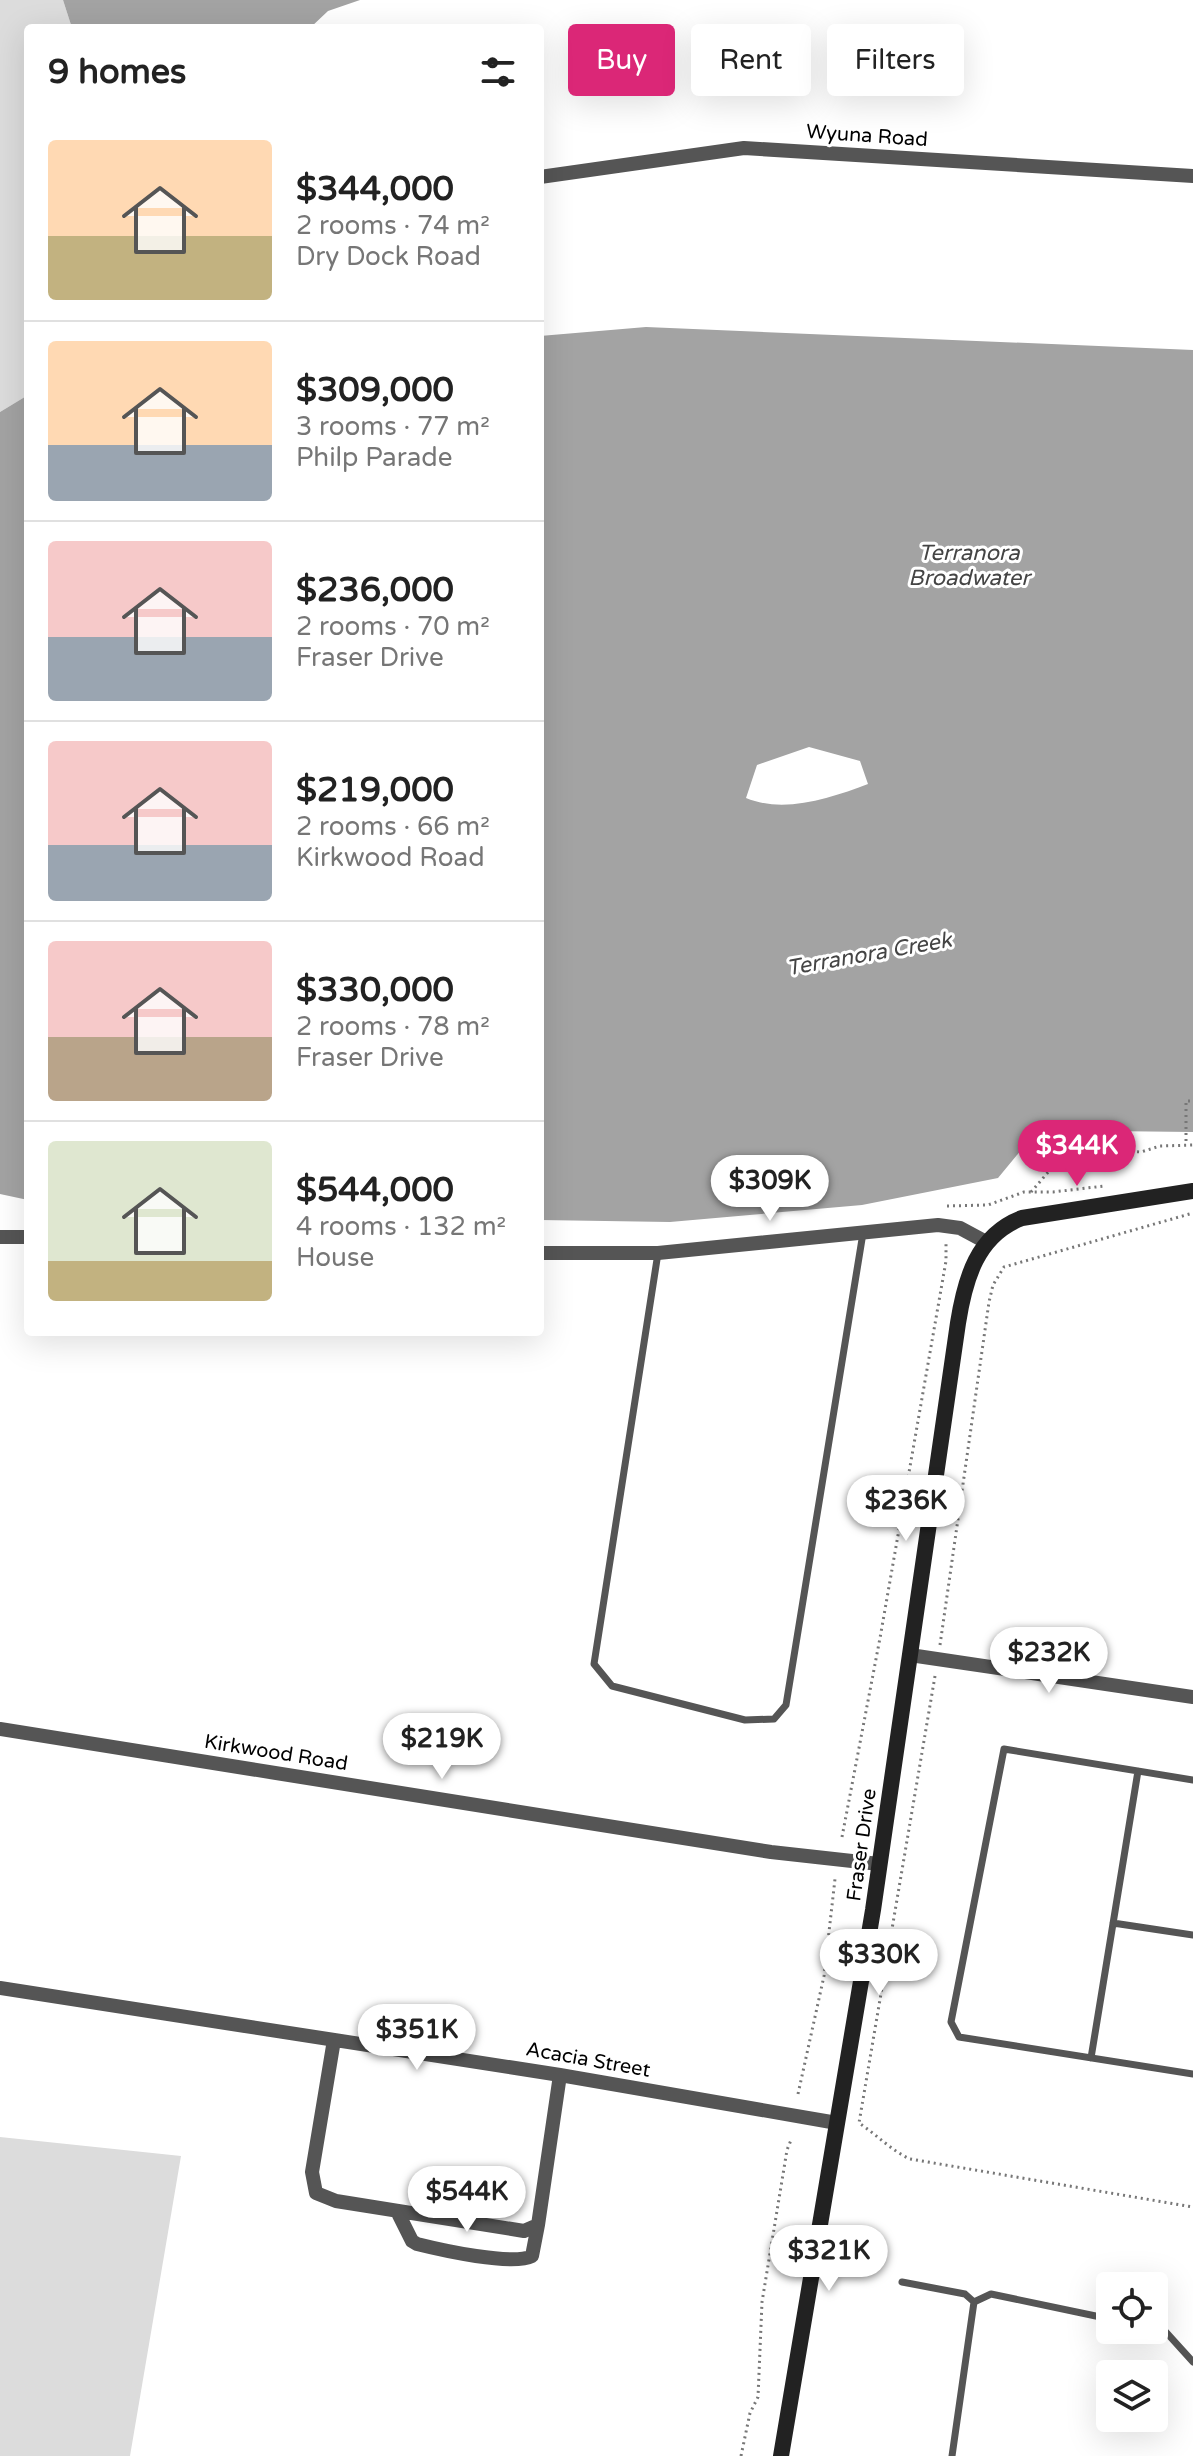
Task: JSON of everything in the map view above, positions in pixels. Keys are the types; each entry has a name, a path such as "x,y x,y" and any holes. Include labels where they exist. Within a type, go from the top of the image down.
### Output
{"street":[{"name":"Wyuna Road","path":"544,176 744,148 1193,176"},
{"path":"544,1253 658,1253 949,1225 986,1242 1000,1229 1031,1216 1193,1191"},
{"path":"0,1237 24,1237"},
{"name":"Fraser Drive","path":"781,2456 879,1864 959,1314 973,1263 986,1242"},
{"path":"910,1655 1193,1697"},
{"name":"Kirkwood Road","path":"0,1729 771,1852 879,1864"},
{"name":"Acacia Street","path":"0,1988 560,2075 837,2123"},
{"path":"334,2040 313,2164 316,2193 327,2198 397,2211 524,2231 538,2225"},
{"path":"397,2211 409,2236 417,2244 505,2260 532,2256 560,2075"}],"lane":[{"path":"658,1253 594,1664 612,1686 745,1720 774,1719 786,1705 863,1233"},
{"path":"1193,1780 1004,1749 951,2022 959,2037 1193,2074"},
{"path":"1091,2058 1138,1771"},
{"path":"1113,1923 1193,1935"},
{"path":"902,2282 965,2294 974,2302"},
{"path":"974,2302 991,2294 1096,2316"},
{"path":"952,2456 974,2302"},
{"path":"1168,2334 1193,2362"}],"path":[{"path":"1186,1141 1186,1101 1193,1101"},
{"path":"1031,1192 1050,1170 1092,1152 1141,1152 1160,1146 1193,1145"},
{"path":"947,1206 988,1205 1010,1195 1111,1185"},
{"path":"1193,1213 1004,1267 999,1274 989,1302 938,1659 859,2123 886,2141 896,2153 910,2159 1193,2207"},
{"path":"842,1837 946,1261 946,1239"},
{"path":"798,2094 824,1976 835,1879"},
{"path":"741,2456 750,2413 758,2397 762,2302 791,2140"}],"shaded area":[{"path":"0,0 63,0 71,24 24,24 24,397 0,412"},
{"path":"0,2137 181,2156 130,2456 0,2456"}],"water":[{"path":"63,0 360,0 328,11 314,24 71,24"},
{"name":"Terranora Broadwater","path":"646,327 1193,350 1193,1132 1105,1131 1044,1137 1027,1143 998,1178 862,1205 670,1222 544,1220 544,336","holes":["809,747 860,761 868,784 792,804 776,805 746,798 757,765"]},
{"path":"24,397 24,1199 0,1194 0,412"}],"water label":[{"name":"Terranora Creek","path":"869,954"}]}
